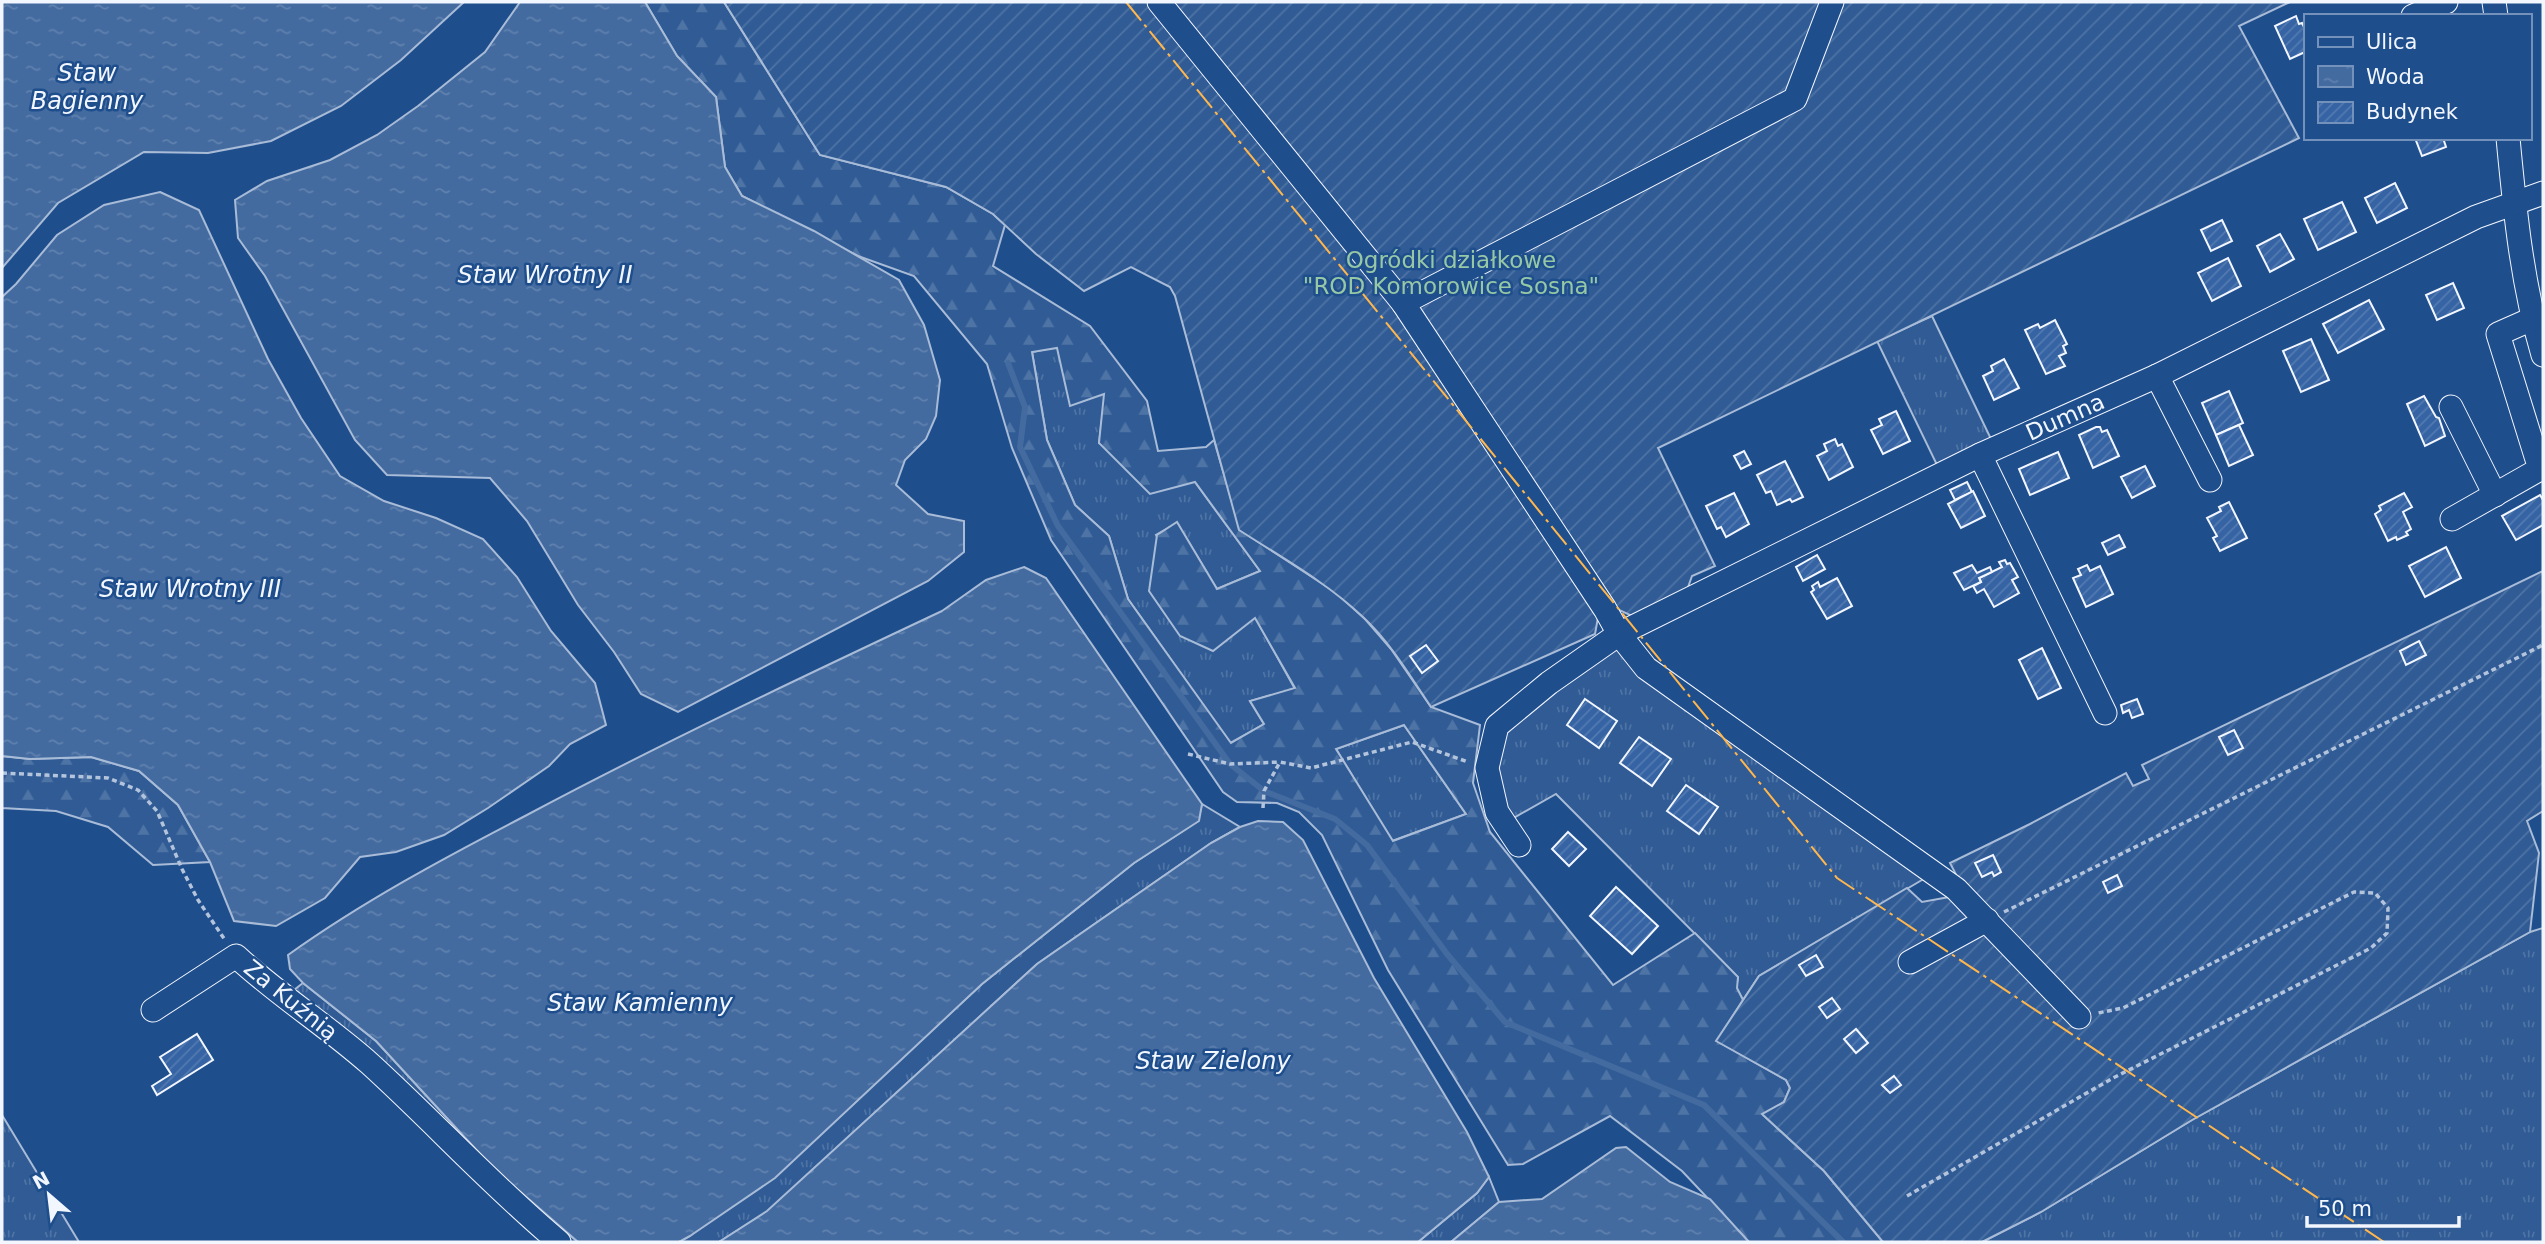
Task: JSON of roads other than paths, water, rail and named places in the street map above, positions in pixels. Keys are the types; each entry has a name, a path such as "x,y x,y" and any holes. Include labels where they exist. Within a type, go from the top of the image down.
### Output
{"street":[{"path":"1159,2 1403,303 1619,634 1646,668 1956,889 2079,1017"},
{"path":"1403,303 1795,99 1832,2"},
{"path":"2418,14 2446,2"},
{"path":"2508,140 2522,266 2532,319 2543,355"},
{"name":"Dumna","path":"1519,845 1497,812 1487,768 1497,726 1549,683 1619,634 1980,455 2157,376 2476,217 2543,193"},
{"path":"2452,519 2540,469 2498,334 2532,319"},
{"path":"2157,376 2210,480"},
{"path":"2451,407 2495,495"},
{"path":"1980,455 2105,713"},
{"path":"1910,962 1987,920"},
{"name":"Za Kuźnią","path":"153,1010 236,956 266,984 364,1059 527,1216 559,1242"}],"water":[{"name":"Staw Bagienny","path":"2,2 464,2 401,60 341,106 271,141 208,153 144,152 58,203 2,268"},
{"name":"Staw Wrotny II","path":"520,2 645,2 677,56 716,97 725,167 742,196 814,231 899,280 924,325 940,380 936,416 926,439 905,460 896,485 928,514 964,521 964,552 928,581 678,712 641,694 614,652 578,605 527,521 490,478 387,475 355,440 265,276 238,238 235,200 267,181 330,160 377,135 485,52"},
{"name":"Staw Wrotny III","path":"160,192 199,210 268,359 301,418 340,476 384,501 436,518 483,539 517,577 551,631 595,683 606,725 570,744 549,766 444,835 396,852 360,857 325,898 276,926 234,921 210,862 178,805 139,771 91,757 30,759 2,756 2,297 57,235 104,205"},
{"name":"Staw Kamienny","path":"1024,567 1046,578 1202,804 1199,821 1134,863 982,984 775,1178 690,1236 679,1242 578,1242 493,1168 376,1041 303,983 290,969 288,955 434,864 680,736 942,611 986,580"},
{"name":"Staw Zielony","path":"1258,821 1283,822 1303,840 1374,978 1467,1132 1489,1177 1477,1193 1418,1242 719,1242 767,1211 1037,964 1211,843 1240,827"},
{"path":"1626,1147 1670,1182 1710,1199 1749,1242 1451,1242 1499,1202 1542,1199 1616,1148"}],"waterway":[{"path":"1008,363 1025,407 1020,447 1058,526 1230,764 1264,791 1335,819 1367,845 1447,954 1505,1022 1704,1105 1843,1242"}],"park label":[{"name":"Ogródki działkowe \"ROD Komorowice Sosna\"","path":"1451,273"}]}
